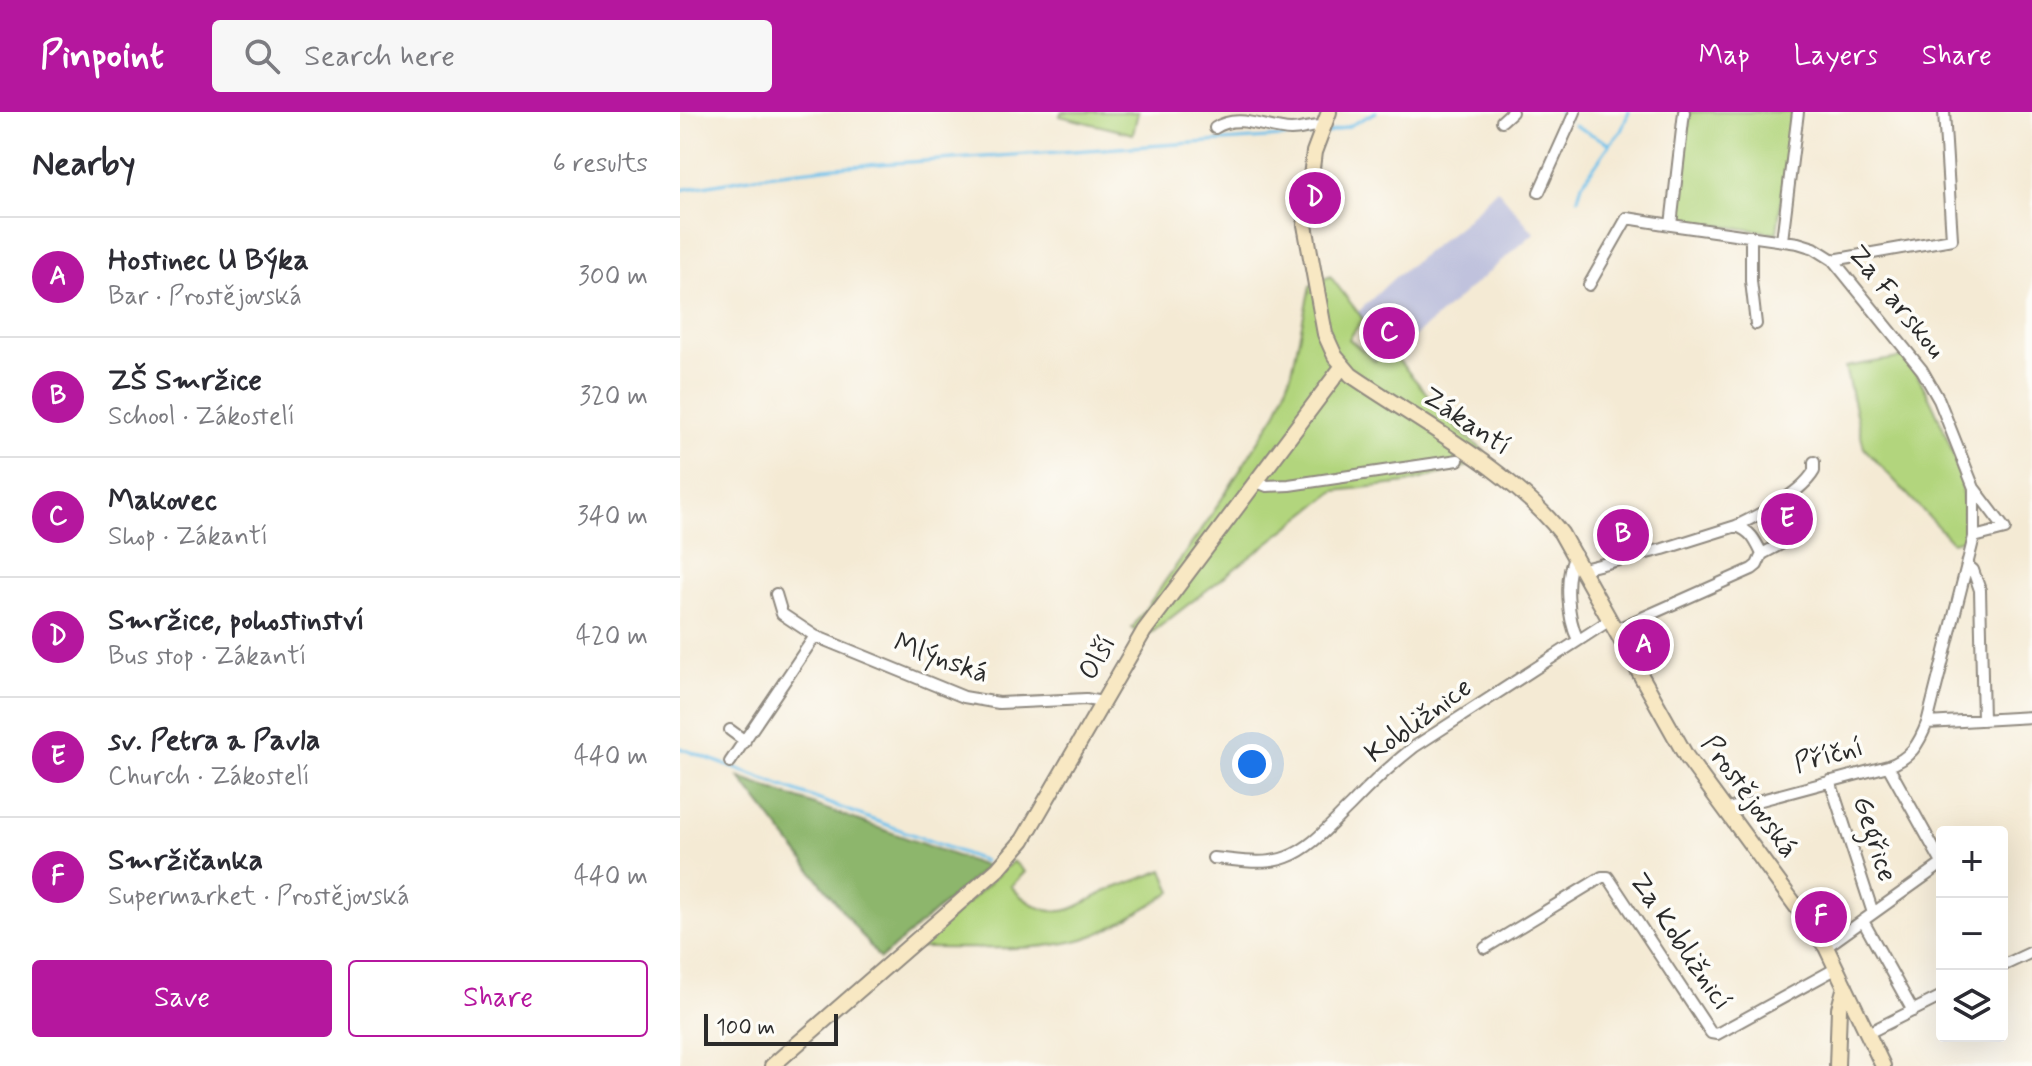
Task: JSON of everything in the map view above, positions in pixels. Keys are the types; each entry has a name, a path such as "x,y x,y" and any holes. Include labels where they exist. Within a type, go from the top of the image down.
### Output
{"main road":[{"name":"Zákantí","path":"1325,122 1315,146 1305,225 1325,334 1342,367 1498,474 1549,519 1576,555"},
{"name":"Olší","path":"772,1066 998,869 1023,840 1144,631 1342,367"},
{"name":"Prostějovská","path":"1576,555 1678,743 1826,947 1883,1066"},
{"path":"1837,1066 1839,1008 1845,986"}],"street":[{"path":"1502,121 1512,112"},
{"path":"1671,225 1684,112"},
{"path":"1782,240 1798,112"},
{"path":"1833,260 1952,239 1944,112"},
{"path":"1539,192 1572,119"},
{"path":"1215,128 1245,120 1285,129 1325,122"},
{"name":"Za Farskou","path":"1589,285 1627,218 1782,240 1814,248 1833,260 1922,370 1939,400 1974,488 1974,537"},
{"path":"1751,236 1751,281 1756,324"},
{"path":"1257,482 1267,486 1289,485 1458,460"},
{"path":"1583,569 1736,526 1764,513 1806,481 1814,471 1814,462"},
{"path":"1974,488 2005,529 1974,537"},
{"path":"1736,526 1752,536 1762,554"},
{"name":"Kobližnice","path":"1213,858 1264,862 1298,851 1322,833 1414,747 1578,640 1752,569 1762,554 1798,535"},
{"name":"Příční","path":"1724,810 1888,766 1907,757 1922,737 1927,723 1974,537"},
{"path":"1576,555 1569,572 1570,613 1578,640"},
{"path":"1967,565 1976,578 1982,609 1983,720"},
{"name":"Mlýnská","path":"776,594 782,614 815,636 979,701 1011,703 1086,699 1102,702"},
{"path":"730,762 815,636"},
{"path":"1927,723 2032,717"},
{"path":"730,730 745,741"},
{"path":"1888,766 1936,853"},
{"name":"Gegřice","path":"1830,781 1873,913"},
{"name":"Gegřice","path":"1826,947 1936,868"},
{"name":"Za Kobližnicí","path":"1485,948 1602,877 1608,877 1711,1033 1717,1034 1837,968"},
{"name":"Gegřice","path":"1863,921 1913,1011"},
{"path":"2008,963 2032,952"},
{"path":"1868,1033 1936,999"}],"shaded area":[{"path":"1497,189 1534,233 1393,355 1358,312 1394,278 1463,223"}],"green space":[{"path":"1061,112 1138,112 1133,134 1060,116"},
{"path":"1690,112 1792,112 1777,233 1677,220"},
{"path":"1330,276 1363,319 1349,339 1375,361 1387,347 1458,430 1484,451 1472,465 1407,483 1335,491 1146,637 1132,628 1209,519 1277,412 1292,371 1310,286"},
{"path":"1904,357 1930,399 1952,452 1962,489 1964,539 1952,542 1864,448 1845,367"},
{"path":"740,778 987,867 880,959"},
{"path":"1013,861 1025,872 1011,886 1030,903 1046,910 1071,909 1163,870 1172,892 1116,925 1078,940 1033,947 918,948"}],"waterway":[{"path":"1325,134 1376,112"},
{"path":"1559,112 1568,120"},
{"path":"1574,125 1610,144 1621,131 1629,112"},
{"path":"680,190 834,167 1313,135"},
{"path":"1578,198 1582,184 1610,144"},
{"path":"680,748 984,861"}],"place":[{"name":"Smržice, pohostinství","path":"1315,198"},
{"name":"Makovec","path":"1389,333"},
{"name":"sv. Petra a Pavla","path":"1787,519"},
{"name":"ZŠ Smržice","path":"1623,535"},
{"name":"Hostinec U Býka","path":"1644,645"},
{"name":"Smržičanka","path":"1821,917"}]}
